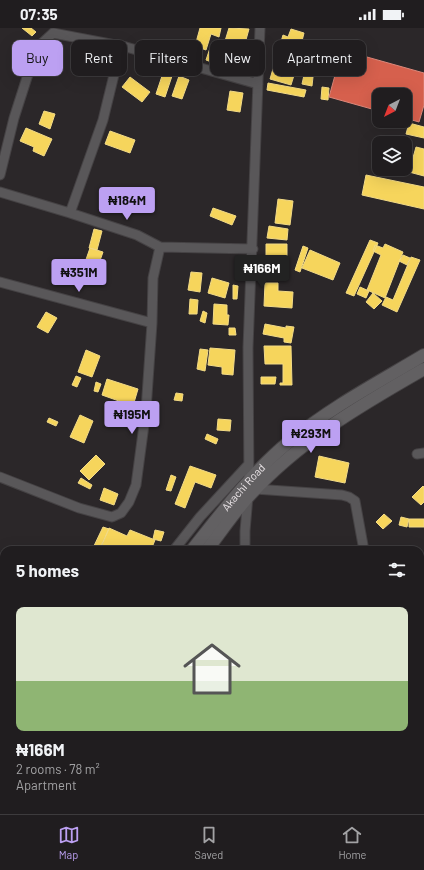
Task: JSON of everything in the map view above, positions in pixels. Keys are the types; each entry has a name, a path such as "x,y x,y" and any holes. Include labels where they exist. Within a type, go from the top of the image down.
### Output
{"main road":[{"name":"Akachi Road","path":"210,546 251,489 267,462 289,441 342,404 424,355"},
{"name":"Akachi Road","path":"196,546 251,489 311,439 351,412 424,369"}],"street":[{"path":"245,546 245,531 251,489 248,466 248,348 253,249 260,28"},
{"path":"0,175 14,118 31,65 40,45 53,33 90,40"},
{"path":"127,48 258,84"},
{"path":"70,212 103,120 114,76"},
{"path":"0,192 70,212 137,235 160,247 253,249"},
{"path":"0,477 79,508 112,517 121,513 130,502 136,484 146,410 152,323 153,278 160,247"},
{"path":"0,282 152,323"},
{"path":"177,546 200,517 248,466"},
{"path":"251,489 342,495 349,497 355,501 363,545"}],"building: Homes":[{"path":"22,28 31,28 36,32 32,36"},
{"path":"200,28 221,28 219,37 211,34 206,50 202,49 202,40 197,40"},
{"path":"229,28 249,29 246,40 225,40"},
{"path":"291,29 304,33 302,40 282,40 283,35 288,37"},
{"path":"210,48 210,62 206,60"},
{"path":"273,69 273,76 294,76 291,85 270,79"},
{"path":"162,76 172,76 165,97 156,94"},
{"path":"179,76 189,80 182,99 172,96"},
{"path":"304,76 313,77 312,86 302,84"},
{"path":"130,77 150,92 142,102 122,87"},
{"path":"268,83 306,90 304,97 267,90"},
{"path":"322,87 329,88 328,100 321,99"},
{"path":"230,91 243,93 240,112 227,110"},
{"path":"44,111 55,114 50,129 39,124"},
{"path":"412,124 424,127 424,138 406,134 408,128 412,128"},
{"path":"26,128 52,139 44,156 33,151 34,147 20,141"},
{"path":"110,131 135,140 130,153 105,144"},
{"path":"416,147 424,149 424,176 412,173 412,161"},
{"path":"366,175 424,187 424,209 362,195"},
{"path":"278,199 293,201 290,225 275,223"},
{"path":"213,208 236,216 232,225 210,216"},
{"path":"269,226 288,229 287,240 267,238"},
{"path":"94,229 102,231 97,250 89,248"},
{"path":"370,240 378,243 354,296 346,293"},
{"path":"266,244 287,244 287,259 266,260"},
{"path":"385,244 403,252 385,298 367,290 381,255 373,251 375,245 383,248"},
{"path":"303,246 308,248 300,272 295,270"},
{"path":"90,248 103,252 94,278 81,274"},
{"path":"310,250 340,263 333,280 302,268"},
{"path":"403,255 410,258 407,265 399,261"},
{"path":"411,257 420,260 397,312 382,305 386,297 393,300"},
{"path":"191,272 202,273 200,292 188,290"},
{"path":"212,278 229,283 225,298 208,293"},
{"path":"265,283 278,283 278,291 293,292 292,308 264,306"},
{"path":"233,285 238,286 237,299 233,299"},
{"path":"360,287 369,291 366,298 357,294"},
{"path":"373,293 382,301 374,309 366,302"},
{"path":"190,299 198,300 197,314 189,314"},
{"path":"214,304 227,305 227,315 229,315 228,325 213,324"},
{"path":"203,311 207,313 205,323 200,321"},
{"path":"46,312 57,318 48,333 37,327"},
{"path":"265,324 286,328 286,326 294,327 291,343 284,342 284,338 263,334"},
{"path":"229,328 235,328 236,335 229,335"},
{"path":"264,346 291,346 292,385 280,385 280,383 283,383 283,364 265,364"},
{"path":"210,348 235,350 233,375 222,374 222,367 208,365"},
{"path":"200,349 208,350 205,371 197,369"},
{"path":"86,350 100,356 92,377 78,372"},
{"path":"76,376 81,378 77,387 72,385"},
{"path":"261,377 276,377 275,384 261,384"},
{"path":"107,379 138,389 133,406 102,395"},
{"path":"96,382 101,384 98,392 94,391"},
{"path":"176,393 183,394 182,401 174,400"},
{"path":"80,415 93,421 84,443 70,437"},
{"path":"49,418 58,422 56,426 47,422"},
{"path":"218,419 231,420 230,431 217,430"},
{"path":"207,434 218,439 216,444 205,439"},
{"path":"96,455 105,464 89,480 80,471"},
{"path":"319,456 349,463 345,483 315,477"},
{"path":"190,466 216,475 211,488 195,482 185,508 175,504"},
{"path":"171,475 176,477 171,491 166,490"},
{"path":"81,478 92,485 90,489 78,483"},
{"path":"423,486 424,502 421,505 412,497"},
{"path":"104,488 118,494 114,505 100,500"},
{"path":"384,514 392,521 383,529 376,522"},
{"path":"401,517 409,519 407,527 399,525"},
{"path":"409,519 424,519 424,527 409,527"},
{"path":"103,527 109,529 101,546 94,546"},
{"path":"109,528 127,536 130,530 155,540 153,546 102,546"},
{"path":"155,530 164,532 161,541 153,539"}],"building: Shops":[{"path":"366,57 424,73 424,105 419,122 412,120 412,88 372,88 372,109 329,97 335,76 366,76"}]}
